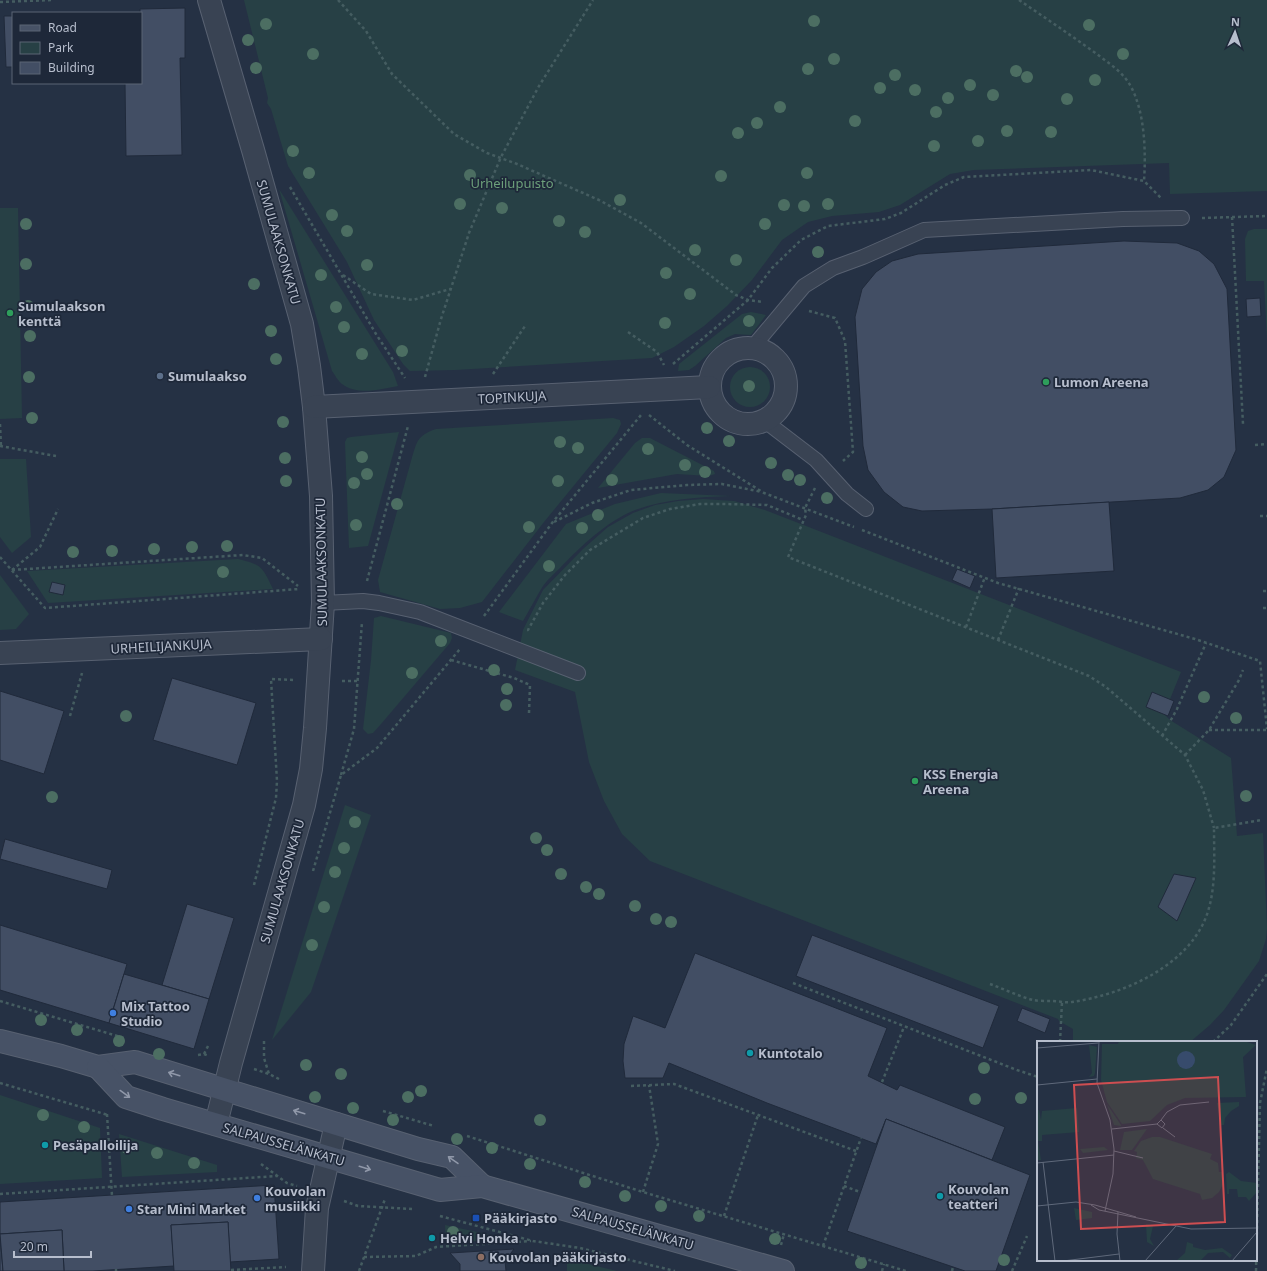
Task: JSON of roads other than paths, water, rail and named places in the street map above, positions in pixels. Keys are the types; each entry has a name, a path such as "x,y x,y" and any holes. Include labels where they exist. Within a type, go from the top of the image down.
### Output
{"main road":[{"name":"SALPAUSSELÄNKATU","path":"0,1041 98,1067 135,1062 418,1149 452,1157 482,1186"},
{"name":"SALPAUSSELÄNKATU","path":"98,1067 126,1097 216,1124 440,1190 482,1186 783,1271"}],"street":[{"name":"SUMULAAKSONKATU","path":"209,0 302,324 314,407 321,496 323,603 315,728 311,769 304,805 271,918 224,1089 216,1124"},
{"path":"752,348 769,354 779,363 784,373 787,387 785,399 778,411 765,421 752,425 733,422 722,415 712,400 709,387 713,368 721,358 739,349 752,348"},
{"name":"TOPINKUJA","path":"314,407 709,387"},
{"name":"URHEILIJANKUJA","path":"0,653 321,638"},
{"path":"313,1271 317,1208 336,1124"}],"lane":[{"path":"752,348 804,286 833,268 863,257 924,230 1123,219 1182,218"},
{"path":"765,421 816,460 847,494 866,509"},
{"path":"323,603 348,601 379,603 420,612 520,652 578,673"}],"place":[{"name":"Sumulaakson kenttä","path":"10,313"},
{"name":"Sumulaakso","path":"160,376"},
{"name":"Lumon Areena","path":"1046,382"},
{"name":"KSS Energia Areena","path":"915,781"},
{"name":"Mix Tattoo Studio","path":"113,1013"},
{"name":"Kuntotalo","path":"750,1053"},
{"name":"Pesäpalloilija","path":"45,1145"},
{"name":"Kouvolan teatteri","path":"940,1196"},
{"name":"Kouvolan musiikki","path":"257,1198"},
{"name":"Star Mini Market","path":"129,1209"},
{"name":"Pääkirjasto","path":"476,1218"},
{"name":"Helvi Honka","path":"432,1238"},
{"name":"Kouvolan pääkirjasto","path":"481,1257"}],"park label":[{"name":"Urheilupuisto","path":"512,183"}]}
